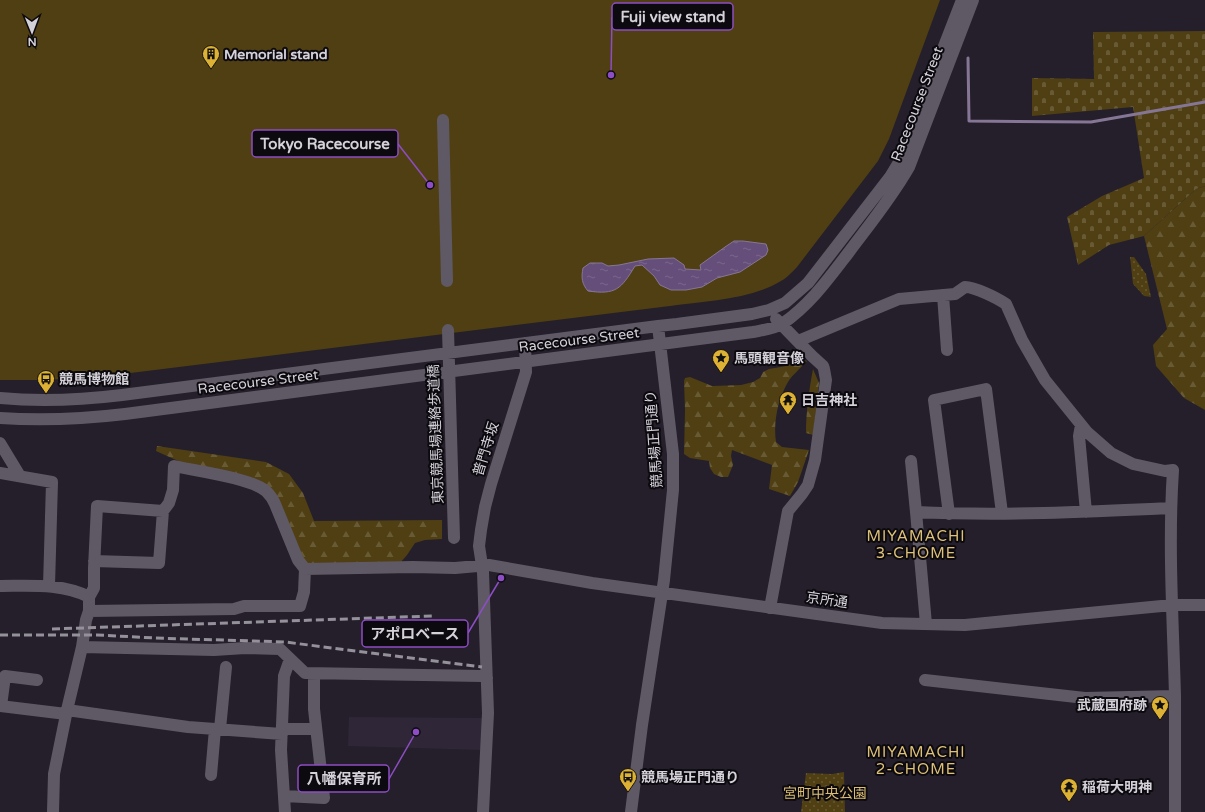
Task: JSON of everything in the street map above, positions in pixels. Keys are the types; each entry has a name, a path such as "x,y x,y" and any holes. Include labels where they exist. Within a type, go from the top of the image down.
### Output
{"street":[{"name":"Racecourse Street","path":"0,398 59,400 100,397 677,324 752,314 769,310 785,303 808,283 890,176 904,152 962,0"},
{"name":"Racecourse Street","path":"0,418 60,420 103,416 753,332 781,325 808,303 819,291 900,183 915,154 973,0"},
{"path":"443,120 447,281"},
{"path":"798,341 899,299 955,294 965,287 969,287 1006,304 1022,340 1045,380 1097,441 1111,453 1133,464 1165,471 1173,470 1171,508 1175,696 1175,812"},
{"path":"943,295 947,350"},
{"path":"769,310 781,325 823,366 826,380 815,460 808,485 788,511 770,608"},
{"name":"競馬場正門通り","path":"631,812 642,725 662,593 673,477 673,454 658,326"},
{"name":"東京競馬場連絡歩道橋","path":"448,330 454,538"},
{"name":"普門寺坂","path":"483,812 488,713 482,566 479,546 484,507 526,372 525,343"},
{"path":"318,370 320,389"},
{"path":"949,514 934,400 986,388 1002,513"},
{"path":"1081,424 1079,436 1086,512"},
{"path":"0,443 20,476"},
{"path":"911,461 926,624"},
{"path":"89,611 234,608 244,606 300,606 304,592 305,568 298,560 271,497 265,490 241,480 174,466 173,490 169,503 163,511 159,563 94,561"},
{"path":"0,473 52,482 50,586"},
{"path":"53,812 54,774 66,712 82,647 86,620 89,611 89,597 94,588 97,506 163,511"},
{"path":"916,512 949,514 1086,512 1171,508"},
{"name":"京所通","path":"305,568 455,568 489,565 546,576 882,623 965,625 1172,606 1205,605"},
{"path":"0,586 50,586 81,593 89,597"},
{"path":"82,647 214,650 245,648 280,650 305,673 482,676 487,678"},
{"path":"285,812 281,750 284,676 290,659"},
{"path":"211,775 226,667"},
{"path":"284,796 324,798 314,709 314,674"},
{"path":"37,680 5,676 0,706 66,712 188,727 282,731 316,729"},
{"path":"925,680 1085,698 1175,696"}],"shaded area":[{"path":"349,717 484,718 482,750 348,746"}],"green space":[{"path":"0,0 940,0 889,139 878,161 797,267 781,281 769,287 756,292 727,299 90,378 0,380"},
{"path":"1205,31 1205,186 1196,189 1144,236 1109,245 1078,265 1067,217 1102,196 1144,178 1133,107 1032,116 1032,78 1094,79 1093,32"},
{"path":"1205,186 1205,410 1184,398 1156,366 1153,345 1167,329 1144,236 1196,189"},
{"path":"1130,257 1134,257 1146,274 1151,297 1144,296 1133,284"},
{"path":"799,358 807,361 792,376 784,389 777,411 775,427 776,442 782,447 809,450 798,482 790,496 769,489 772,465 732,450 731,456 733,465 728,477 721,477 714,474 710,468 709,461 690,458 684,454 685,378 690,377 712,386 741,385 753,382 760,378 763,372 769,369 786,366"},
{"path":"813,369 819,383 813,435 806,433 808,401"},
{"path":"157,446 266,462 289,474 303,493 314,521 442,520 442,539 425,540 415,543 400,563 306,564 275,496 176,460 156,451"},
{"name":"宮町中央公園","path":"844,772 845,812 801,812 806,773 832,774"}],"water":[{"path":"734,241 766,244 768,250 766,255 740,272 717,278 702,287 686,290 671,290 660,285 654,276 642,265 635,266 626,280 617,289 611,291 588,291 582,281 583,268 590,263 602,263 608,266 648,259 674,258 684,265 685,269 701,270 700,265"}],"waterway":[{"path":"968,58 969,121 1091,122 1205,102"}],"railway":[{"path":"52,629 432,616"},
{"path":"0,635 97,635 285,642 482,667"}],"place":[{"name":"Memorial stand","path":"211,69"},
{"name":"Fuji view stand","path":"611,75"},
{"name":"Tokyo Racecourse","path":"430,185"},
{"name":"馬頭観音像","path":"721,373"},
{"name":"競馬博物館","path":"46,394"},
{"name":"日吉神社","path":"788,415"},
{"name":"アポロベース","path":"501,578"},
{"name":"武蔵国府跡","path":"1160,720"},
{"name":"八幡保育所","path":"416,732"},
{"name":"競馬場正門通り","path":"628,792"},
{"name":"稲荷大明神","path":"1069,802"}],"district":[{"name":"MIYAMACHI 3-CHOME","path":"916,544"},
{"name":"MIYAMACHI 2-CHOME","path":"916,760"}]}
